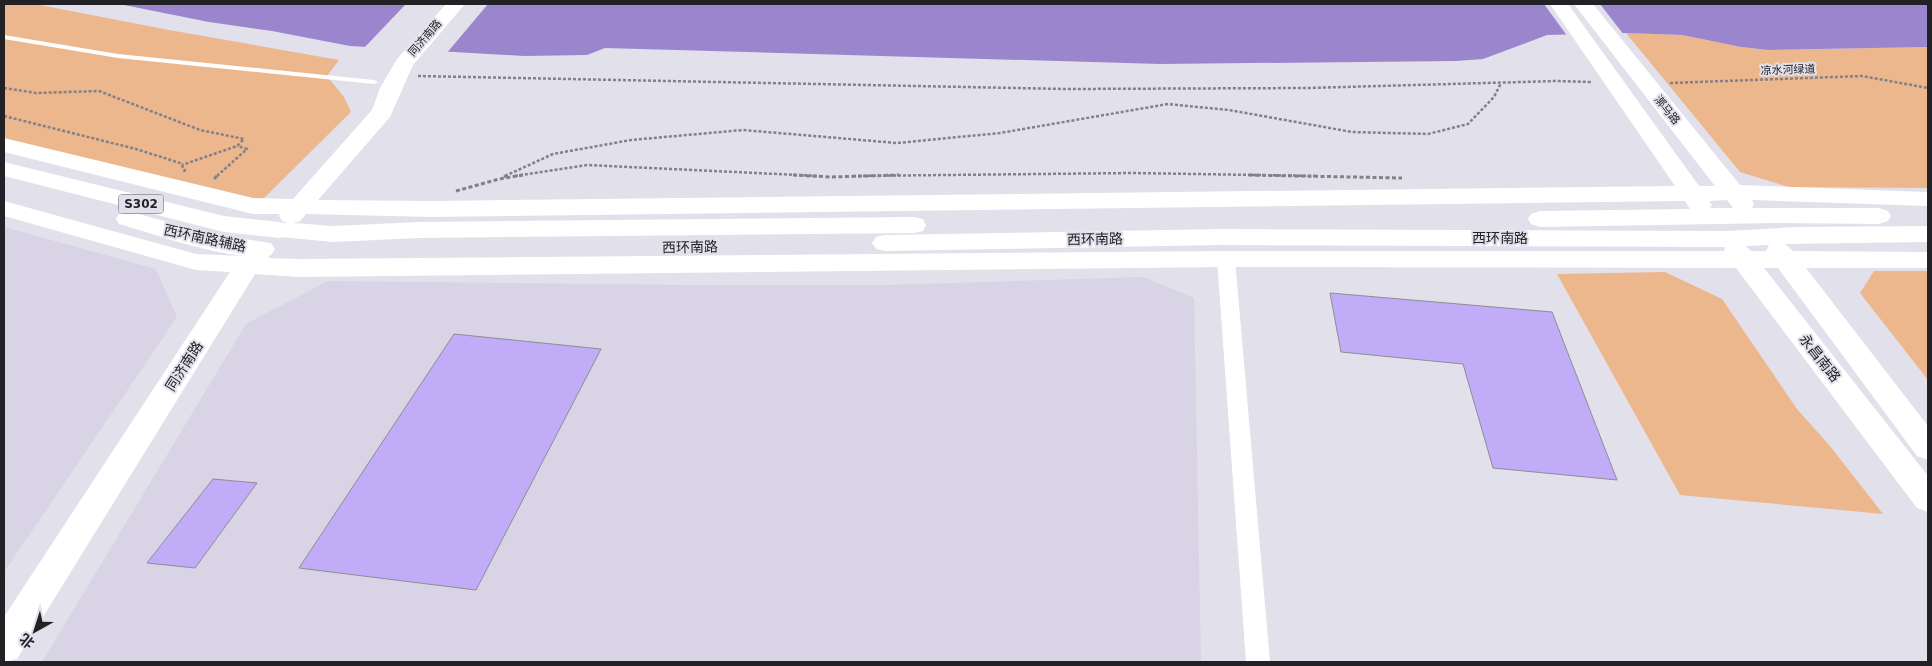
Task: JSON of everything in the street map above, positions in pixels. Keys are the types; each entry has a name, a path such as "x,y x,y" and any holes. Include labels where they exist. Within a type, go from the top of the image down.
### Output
{"street":[{"name":"同济南路","path":"4,648 263,248 382,112 380,92 434,4"},
{"name":"同济南路","path":"395,66 456,4"},
{"name":"漷马路","path":"1559,4 1690,193 1719,228"},
{"name":"漷马路","path":"1583,4 1759,226"},
{"path":"4,145 253,206 432,209 1690,193 1928,199"},
{"name":"S302","path":"4,169 224,224 263,248"},
{"name":"西环南路辅路","path":"4,185 211,242 263,248"},
{"path":"4,208 196,262 263,248 299,268 1226,259 1928,260"},
{"name":"西环南路","path":"263,248 312,254 1221,237 1371,237 1719,228 1928,216"},
{"path":"1759,226 1928,448"},
{"name":"西环南路","path":"1759,226 1928,234"},
{"name":"西环南路","path":"263,248 333,234 448,230 1719,228"},
{"name":"永昌南路","path":"1719,228 1928,499"},
{"path":"1371,237 1469,260"},
{"path":"877,243 960,261"},
{"path":"1226,259 1258,662"}],"lane":[{"path":"4,37 118,56 380,92"}],"path":[{"path":"395,66 1066,89 1308,88 1557,81 1615,83"},
{"name":"凉水河绿道","path":"1647,84 1862,76 1928,88"},
{"path":"499,179 553,154 631,140 743,130 897,143 1000,134 1168,104 1229,110 1352,132 1428,134 1468,124 1494,97 1501,83"},
{"path":"4,88 36,93 99,91 200,130 244,139 237,146 182,165"},
{"path":"4,116 82,132 130,145 180,163 185,170 172,187"},
{"path":"221,183 212,181 247,149 237,146"},
{"path":"432,209 436,204 460,188 499,179 587,165 831,177 941,174 1133,173 1410,178"}],"shaded area":[{"path":"4,4 35,4 339,60 327,76 344,97 351,112 262,200 238,209 4,143"},
{"path":"119,4 1928,4 1928,47 1768,50 1741,47 1682,35 1626,33 1547,35 1483,59 1456,61 1160,64 605,48 587,55 524,56 350,46 272,31 209,22"},
{"path":"1626,33 1682,35 1741,47 1768,50 1928,47 1928,188 1789,187 1740,172"},
{"path":"4,227 156,269 177,317 4,572"},
{"path":"1874,271 1928,271 1928,380 1860,293"},
{"path":"1665,272 1722,299 1797,409 1830,446 1883,514 1680,495 1557,274"},
{"path":"1143,277 1194,298 1201,662 42,662 246,324 328,281 888,285"}],"pier":[{"path":"406,4 488,4 446,54 363,49"},
{"path":"1544,4 1600,4 1624,35 1568,37"}],"building":[{"path":"1330,293 1552,312 1617,480 1493,468 1463,364 1341,352"},
{"path":"454,334 601,349 476,590 299,568"},
{"path":"213,479 257,483 195,568 147,563"}]}
